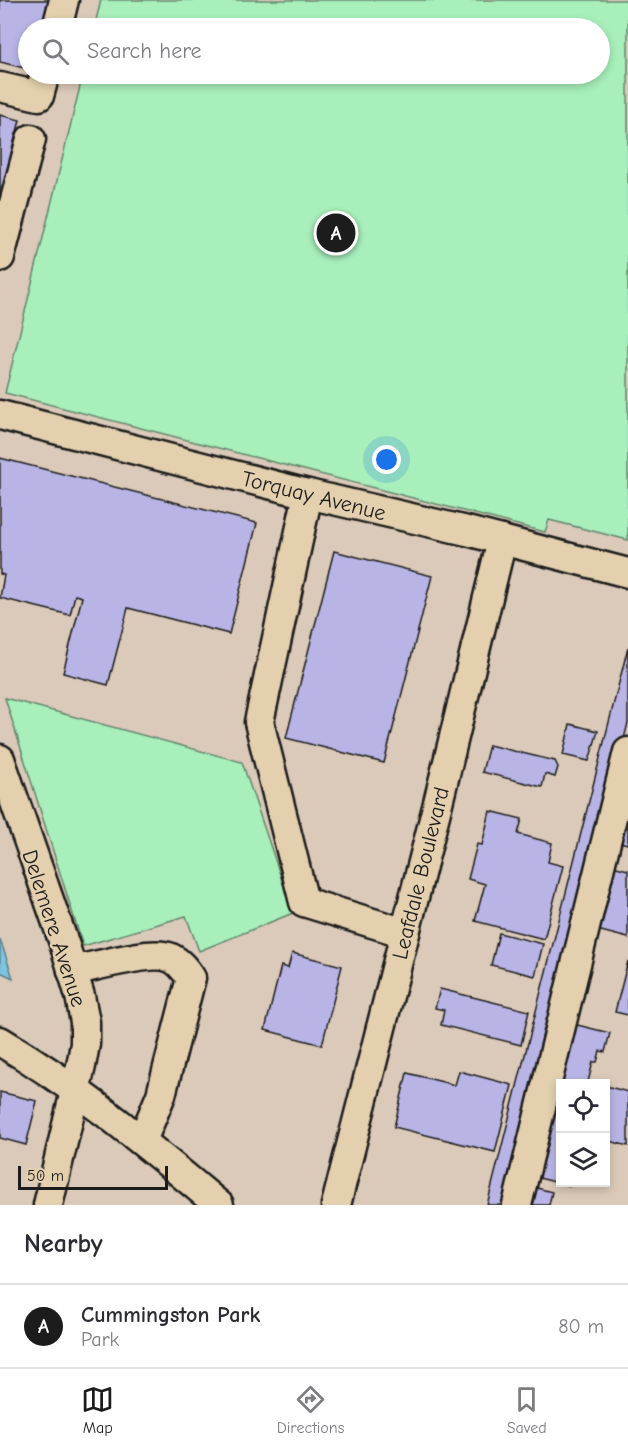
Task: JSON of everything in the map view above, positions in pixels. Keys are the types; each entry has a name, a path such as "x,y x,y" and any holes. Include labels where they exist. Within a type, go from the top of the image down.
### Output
{"street":[{"path":"60,18 64,0"},
{"path":"0,87 39,96 42,84"},
{"path":"0,257 31,139"},
{"name":"Torquay Avenue","path":"0,415 628,573"},
{"path":"308,494 258,722 304,902 405,933"},
{"name":"Leafdale Boulevard","path":"336,1205 502,540"},
{"path":"518,1205 628,752"},
{"name":"Delemere Avenue","path":"0,759 72,971 85,1023 85,1044 76,1089 48,1205"},
{"path":"72,971 152,955 171,957 191,978 161,1095 142,1141"},
{"path":"0,1041 76,1089 219,1205"}],"green space":[{"path":"101,0 628,0 628,540 549,520 545,532 5,393 81,84 610,84 610,18 96,18"},
{"path":"5,698 242,762 293,913 199,951 186,916 83,946"}],"water":[{"path":"0,939 13,978 0,972"}],"building":[{"path":"0,0 49,0 44,18 18,18 18,66 0,62"},
{"path":"0,115 20,120 0,199"},
{"path":"0,458 257,523 229,634 128,608 108,685 63,673 82,597 75,595 70,615 0,598 4,575 0,574"},
{"path":"334,551 432,576 384,763 286,738"},
{"path":"628,647 628,723 507,1205 487,1205"},
{"path":"570,724 598,731 589,761 563,755"},
{"path":"489,745 555,761 558,767 555,777 545,774 542,787 482,772"},
{"path":"628,806 628,844 619,842"},
{"path":"490,811 522,819 518,834 552,843 548,862 563,866 544,939 475,921 485,884 468,879 477,844 482,845"},
{"path":"613,866 628,870 628,938 597,930"},
{"path":"499,933 543,944 535,976 491,965"},
{"path":"292,953 342,966 322,1045 265,1030 281,966 288,968"},
{"path":"628,961 628,1015 615,1012"},
{"path":"440,989 529,1011 521,1045 441,1025 444,1010 435,1008"},
{"path":"573,1024 610,1033 605,1052 600,1051 597,1062 593,1062 589,1079 559,1079"},
{"path":"459,1071 512,1085 495,1152 394,1127 407,1073 455,1085"},
{"path":"610,1087 628,1092 628,1146 610,1141"},
{"path":"0,1092 37,1101 26,1145 0,1138"},
{"path":"551,1113 556,1114 556,1182 535,1177"},
{"path":"533,1187 552,1192 549,1205 529,1205"}],"place":[{"name":"Cummingston Park","path":"336,233"}]}
